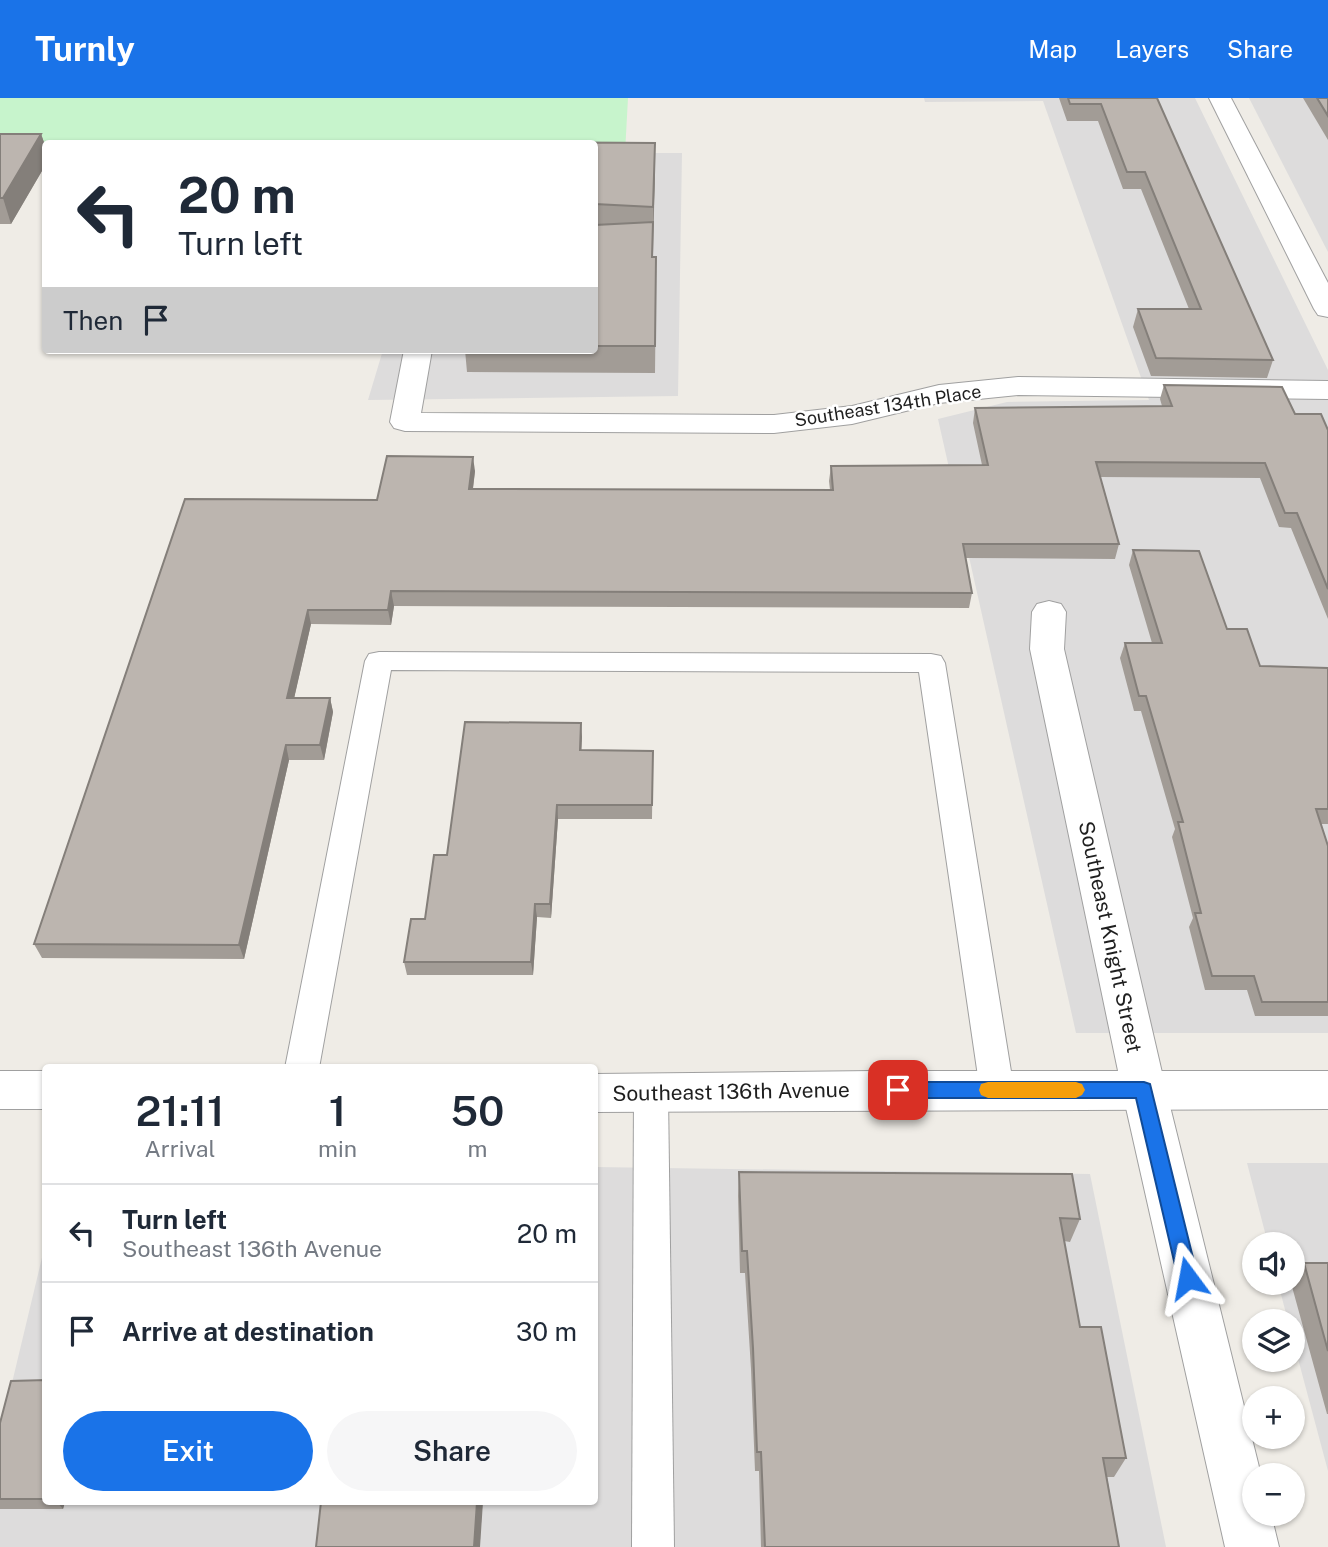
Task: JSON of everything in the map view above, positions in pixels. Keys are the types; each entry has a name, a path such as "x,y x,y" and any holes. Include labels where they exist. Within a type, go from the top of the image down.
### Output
{"street":[{"path":"1220,98 1328,309"},
{"name":"Southeast 134th Place","path":"417,354 405,422 774,424 852,415 939,394 1018,386 1328,390"},
{"name":"Southeast Knight Street","path":"1049,612 1046,649 1144,1090 1251,1547"},
{"path":"0,1090 42,1090"},
{"name":"Southeast 136th Avenue","path":"598,1093 1328,1090"}],"lane":[{"path":"303,1064 379,661 931,663 997,1090"},
{"path":"651,1094 653,1547"}],"shaded area":[{"path":"924,98 1195,98 1328,370 1328,1033 1076,1033 938,419 1007,402 1149,400 1043,101 925,102"},
{"path":"1249,98 1328,98 1328,252"},
{"path":"598,153 682,153 678,396 368,400 382,354 598,354"},
{"path":"1247,1163 1328,1163 1328,1471 1302,1372 1305,1372 1305,1309 1285,1309 1281,1295 1305,1295 1305,1232 1265,1232"},
{"path":"598,1167 1090,1174 1166,1547 0,1547 0,1433 42,1258 42,1505 598,1505"}],"green space":[{"path":"0,98 628,98 625,153 598,145 598,140 42,140 42,152 0,152"}],"building":[{"path":"1068,98 1157,98 1273,360 1156,358 1138,309 1201,309 1145,172 1127,172 1101,104 1070,104"},
{"path":"1317,98 1328,98 1328,116"},
{"path":"0,134 41,134 3,198 0,198"},
{"path":"598,143 655,143 653,207 598,204"},
{"path":"653,222 652,257 656,257 655,346 598,346 598,225"},
{"path":"1164,385 1282,387 1295,414 1321,414 1328,430 1328,589 1297,513 1285,513 1265,463 1096,462 1119,544 963,544 972,593 391,591 388,610 308,610 287,698 330,698 320,745 286,745 239,945 34,944 185,499 377,500 387,456 473,457 469,489 833,490 831,466 988,465 975,408 1172,406"},
{"path":"1133,550 1199,551 1227,629 1247,629 1260,666 1328,668 1328,809 1316,809 1328,846 1328,1002 1262,1002 1254,976 1212,976 1195,913 1201,913 1178,822 1183,822 1146,696 1139,696 1125,643 1162,643"},
{"path":"465,722 581,723 580,750 653,751 652,805 557,805 550,904 535,904 531,962 404,962 411,919 425,919 434,855 447,855"},
{"path":"739,1172 1072,1174 1080,1219 1060,1218 1080,1327 1101,1327 1126,1458 1103,1458 1119,1547 765,1547 761,1452 757,1452 747,1251 742,1251"},
{"path":"1305,1263 1328,1263 1328,1351 1305,1267"},
{"path":"42,1380 42,1499 0,1499 0,1423 11,1381"},
{"path":"321,1505 477,1505 474,1547 316,1547"}],"slow traffic":[{"path":"988,1090 1076,1090"}],"route":[{"path":"898,1090 1144,1090 1188,1278"}]}
